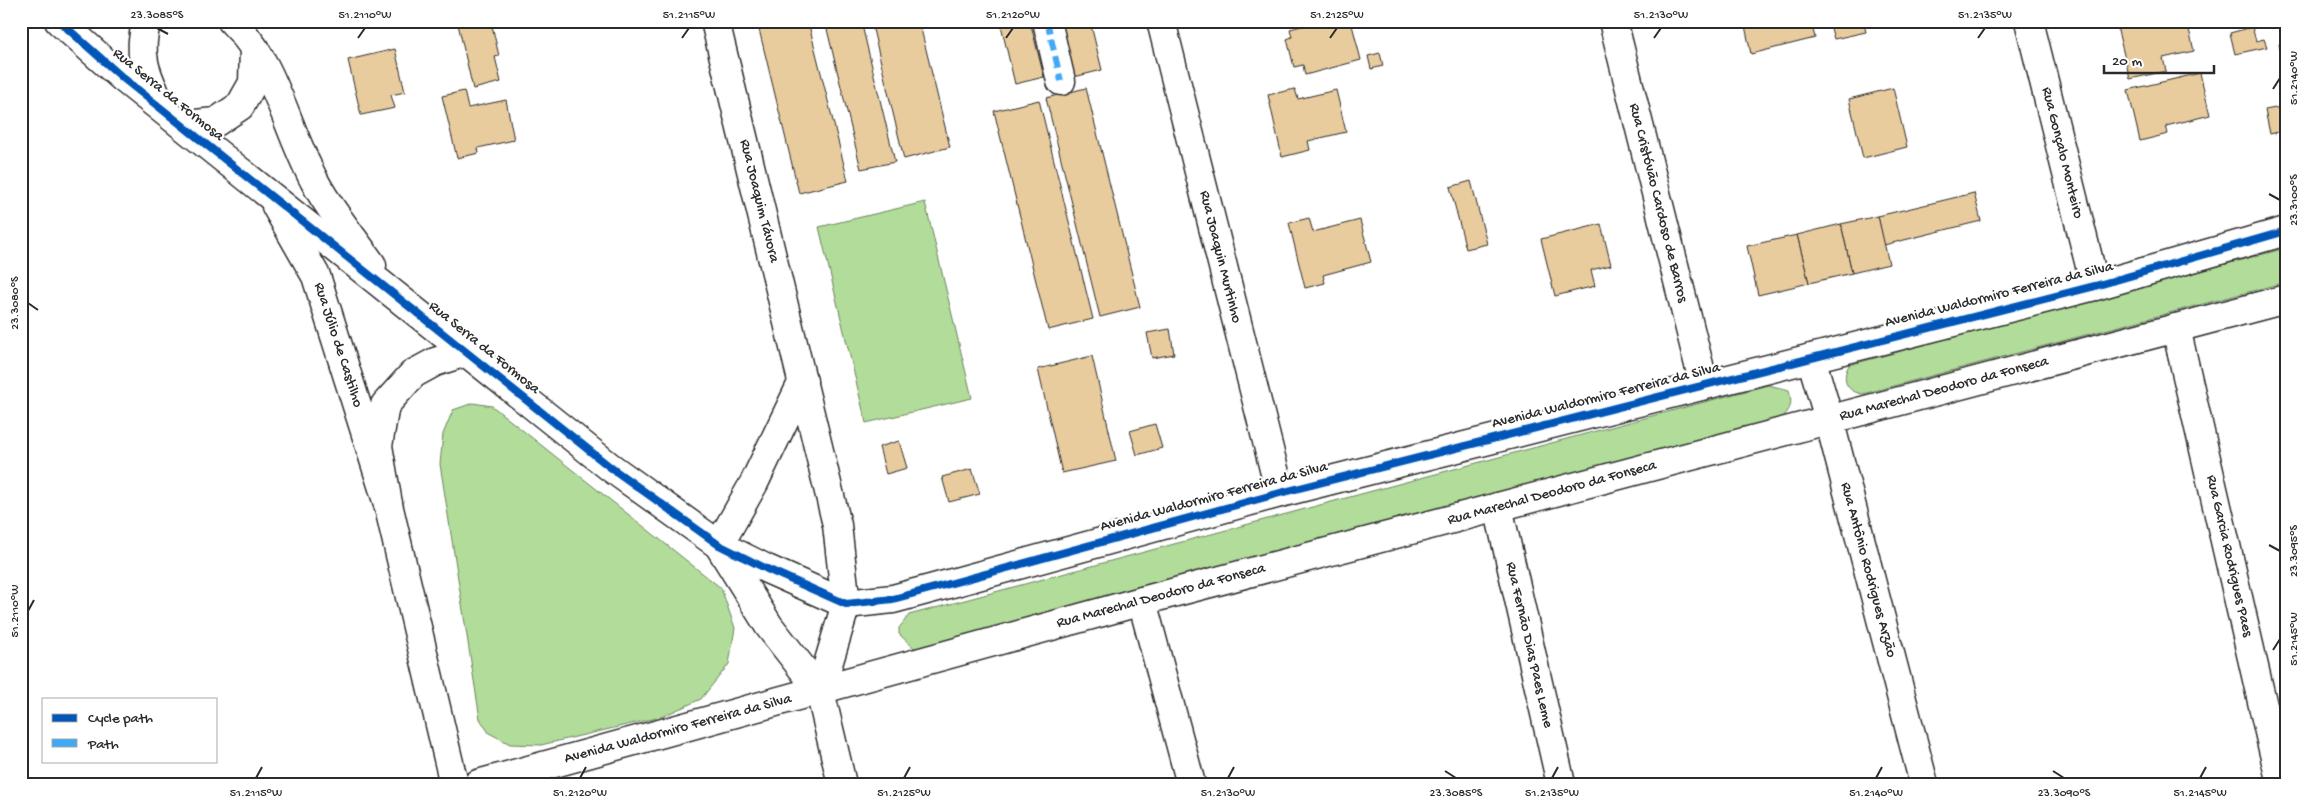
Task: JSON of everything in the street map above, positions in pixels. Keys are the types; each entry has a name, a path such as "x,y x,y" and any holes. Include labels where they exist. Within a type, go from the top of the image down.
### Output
{"street":[{"name":"Rua Serra da Formosa","path":"59,21 123,78 610,467 719,545 767,569 846,604 893,599 934,588"},
{"path":"147,21 143,33 142,57 147,77 162,109"},
{"name":"Rua Serra da Formosa","path":"232,21 246,34 267,73 314,180 390,290"},
{"path":"184,126 216,122 240,106 253,83 255,21"},
{"name":"Rua Joaquim Távora","path":"715,21 837,524 846,604 820,690"},
{"path":"1047,21 1061,81"},
{"name":"Rua Joaquin Murtinho","path":"1161,21 1280,493"},
{"name":"Rua Cristóvão Cardoso de Barros","path":"1613,21 1704,385"},
{"name":"Rua Gonçalo Monteiro","path":"2029,21 2095,286"},
{"name":"Rua Júlio de Castilho","path":"270,194 316,276 388,504"},
{"name":"Avenida Waldormiro Ferreira da Silva","path":"934,588 1280,493 2095,286 2286,231"},
{"name":"Rua Marechal Deodoro da Fonseca","path":"820,690 1142,600 2286,299"},
{"name":"Rua Garcia Rodrigues Paes","path":"2176,328 2281,784"},
{"name":"Rua Júlio de Castilho","path":"454,784 388,504 378,446 385,405 413,374 435,362 466,352"},
{"name":"Rua Antônio Rodrigues Arzão","path":"1811,358 1829,419 1924,784"},
{"path":"719,545 754,484 803,381"},
{"name":"Rua Fernão Dias Paes Leme","path":"1498,507 1561,784"},
{"name":"Rua Serra da Formosa","path":"719,545 770,626 820,690"},
{"path":"1142,600 1191,784"},
{"path":"820,690 842,784"},
{"name":"Avenida Waldormiro Ferreira da Silva","path":"478,784 820,690"}],"green space":[{"path":"925,202 972,398 866,423 819,227"},
{"path":"2286,248 2286,282 1863,394 1849,388 1845,380 1849,365"},
{"path":"1768,385 1789,390 1790,405 1783,417 922,648 914,648 899,634 899,628 909,615"},
{"path":"473,403 492,406 721,588 735,628 729,664 701,699 661,717 541,745 510,744 489,733 480,719 440,464 443,434 453,410"}],"building":[{"path":"470,21 491,21 499,56 495,57 501,82 473,89 458,24"},
{"path":"757,21 808,21 848,181 799,193"},
{"path":"825,21 861,21 895,162 861,169"},
{"path":"871,21 919,21 950,147 904,159"},
{"path":"1000,21 1030,21 1044,77 1015,84"},
{"path":"1060,21 1090,21 1102,70 1074,77"},
{"path":"1321,21 1351,21 1361,60 1305,75 1303,65 1294,67 1287,39 1292,37 1290,29"},
{"path":"1744,21 1811,21 1815,38 1751,54"},
{"path":"1829,21 1863,21 1866,32 1834,39"},
{"path":"2140,21 2187,21 2194,51 2163,58 2166,71 2130,79 2117,27"},
{"path":"2252,27 2256,41 2264,39 2267,47 2235,54 2230,33"},
{"path":"2286,43 2286,74 2279,44"},
{"path":"395,49 405,92 391,95 395,108 361,115 348,60"},
{"path":"1380,53 1383,66 1371,69 1368,56"},
{"path":"2200,73 2210,115 2166,126 2168,134 2140,141 2128,90"},
{"path":"1086,88 1140,307 1100,317 1046,98"},
{"path":"1893,88 1907,147 1863,158 1849,99"},
{"path":"1295,89 1298,99 1336,90 1346,132 1308,141 1310,150 1282,157 1268,95"},
{"path":"464,91 468,108 506,100 514,140 478,148 479,153 457,158 442,96"},
{"path":"1039,100 1093,319 1048,330 994,111"},
{"path":"2286,106 2286,130 2270,134 2265,110"},
{"path":"1471,181 1487,244 1466,249 1450,187"},
{"path":"1974,193 1981,221 1884,245 1878,216"},
{"path":"1878,216 1889,264 1852,273 1841,224"},
{"path":"1309,218 1313,232 1360,220 1371,262 1323,275 1325,283 1305,288 1289,223"},
{"path":"1601,224 1611,265 1591,270 1595,286 1555,296 1541,239"},
{"path":"1841,224 1852,273 1809,283 1797,235"},
{"path":"1797,235 1809,283 1758,295 1747,246"},
{"path":"1170,329 1174,354 1152,358 1147,333"},
{"path":"1092,356 1116,461 1062,473 1038,369"},
{"path":"1155,424 1162,448 1137,455 1130,431"},
{"path":"899,441 907,468 886,474 879,447"},
{"path":"972,469 980,494 949,502 942,477"}],"marked path":[{"path":"1047,21 1061,81"}],"cycle path":[{"path":"59,21 123,78 610,467 719,545 767,569 846,604 893,599 1280,493 2095,286 2286,231"}]}
